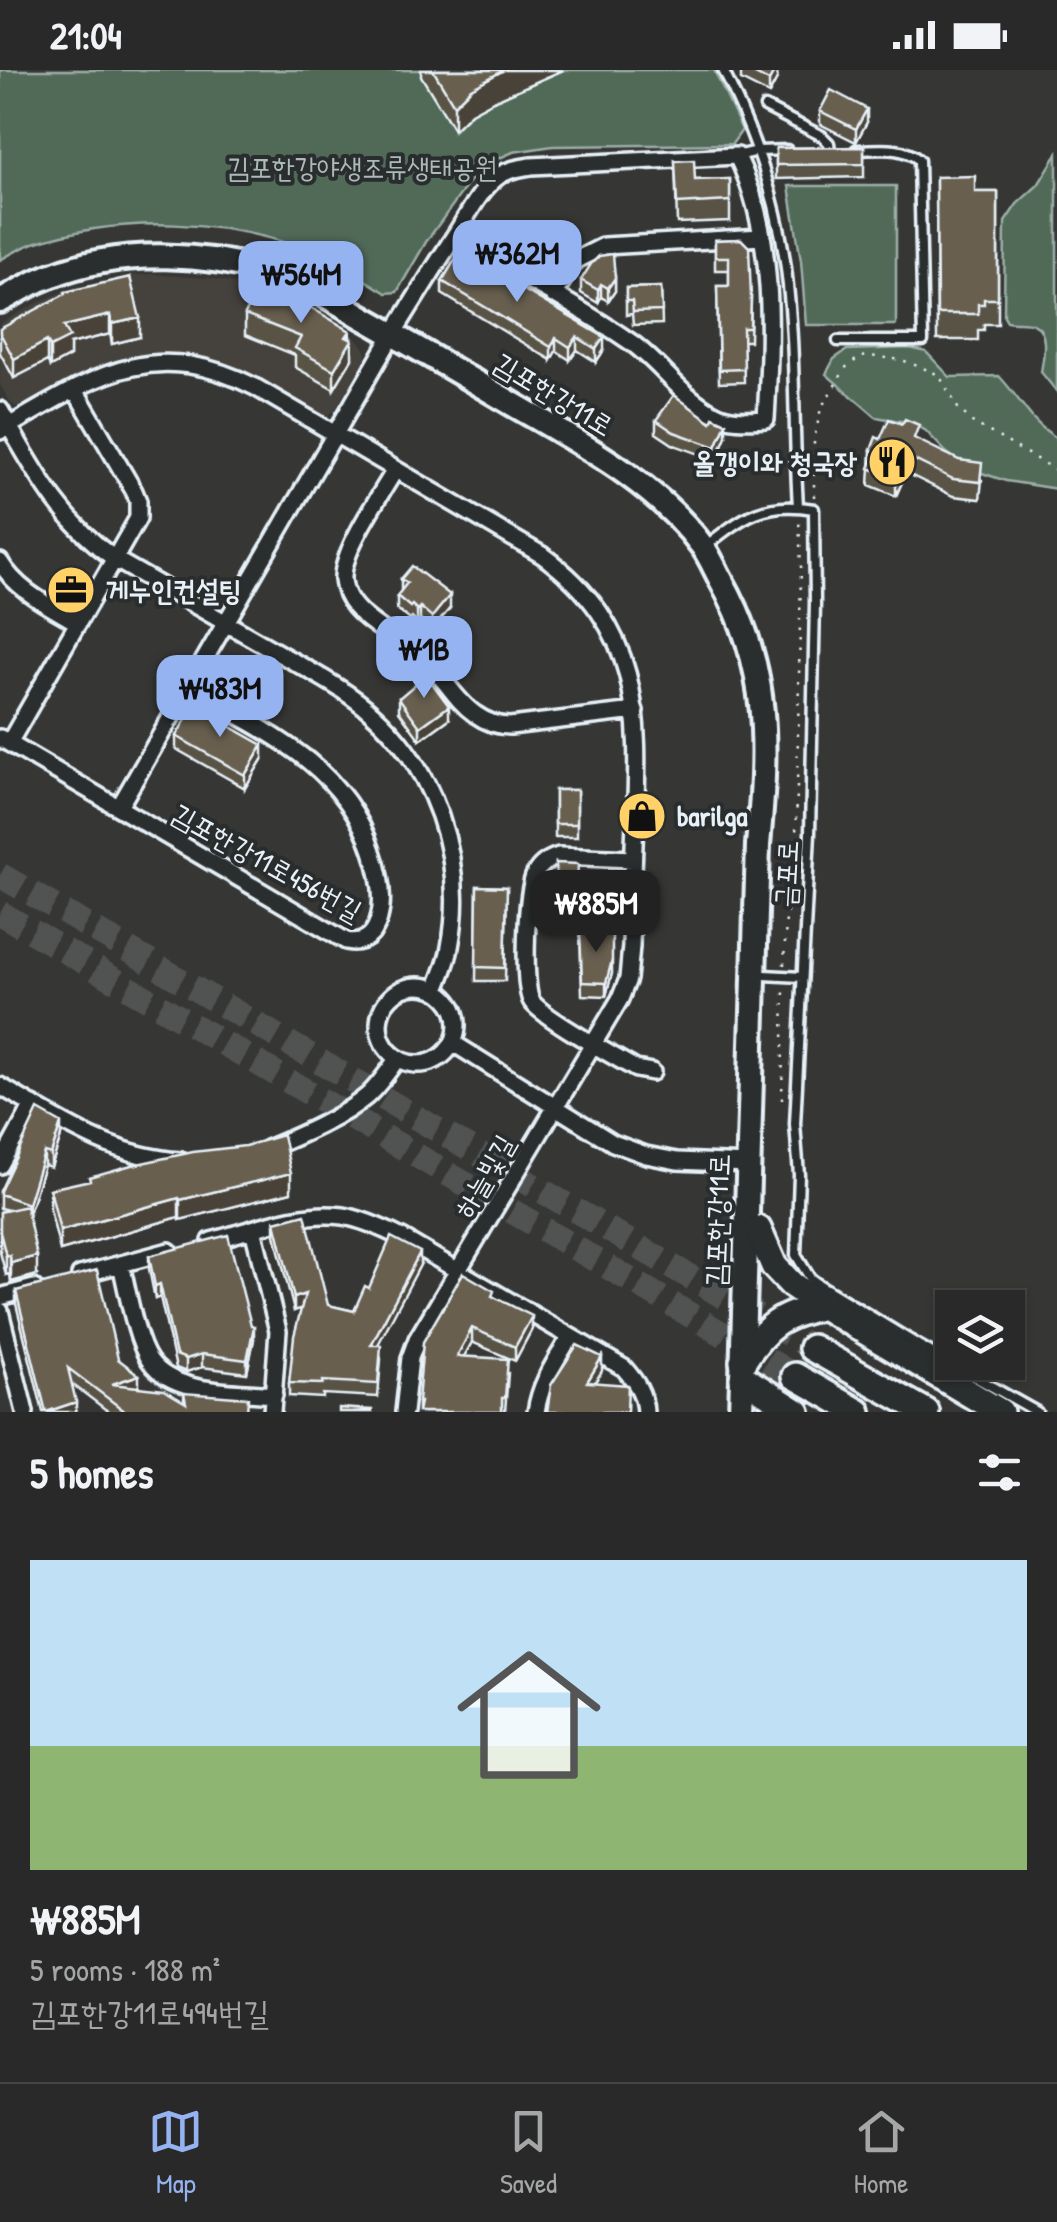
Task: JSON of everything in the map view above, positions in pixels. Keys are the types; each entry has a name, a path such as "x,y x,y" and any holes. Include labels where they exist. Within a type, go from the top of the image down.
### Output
{"highway":[{"path":"758,1229 774,1266 783,1276 823,1306 1000,1412"},
{"path":"797,1412 751,1376 775,1324 793,1313 823,1306"},
{"path":"812,1348 926,1412"},
{"path":"795,1376 858,1412"}],"main road":[{"name":"김포한강11로","path":"0,301 46,277 120,260 182,258 234,264 287,278 393,334 632,476 703,548 738,610 754,659 764,710 763,791 774,975 751,1376 742,1412"},
{"name":"김포한강11로","path":"751,1376 749,1164 763,791"}],"street":[{"path":"75,390 138,501 138,518 4,741 119,807 393,334 452,238 498,176 517,168 737,156 747,177 762,237 770,308 766,420 732,419 712,413 634,344 452,238"},
{"path":"553,294 576,260 604,246 762,237"},
{"path":"4,428 104,375 131,366 165,362 193,365 238,378 526,545 568,575 593,603 615,640 628,673 635,712 510,726 492,724 465,706 416,652 360,612 343,582 345,562 395,470"},
{"path":"0,410 4,428 46,491 94,545 329,682 366,708 398,739 422,776 442,824 452,862 450,946 436,990"},
{"path":"0,562 20,586 78,623"},
{"name":"김포한강11로456번길","path":"119,807 346,941 365,940 374,931 381,908 376,864 362,825 342,793 296,750 188,688"},
{"name":"하늘빛길","path":"404,1412 416,1340 628,980 638,761 635,712"},
{"path":"633,859 559,856 538,869 530,886 528,994 537,1008 636,1068 652,1072"},
{"path":"413,986 436,990 450,1001 456,1013 453,1043 436,1060 424,1064 397,1059 382,1041 379,1018 383,1006 400,990 413,986"},
{"path":"453,1043 613,1143 677,1161 749,1164"},
{"path":"251,1154 294,1138 364,1098 397,1059"},
{"path":"0,1086 114,1148 191,1162"},
{"path":"0,1165 33,1106"},
{"path":"196,1244 304,1216 343,1216 402,1238 624,1368 637,1383 645,1412"},
{"path":"121,1264 144,1348 160,1372 192,1387 273,1404 278,1332 253,1230"},
{"path":"69,1278 178,1249"},
{"path":"0,1297 52,1283"},
{"path":"0,1311 25,1412"},
{"path":"536,1412 544,1382 570,1337"}],"lane":[{"path":"724,70 758,151 778,220 786,267 798,506"},
{"path":"765,107 822,136 830,150"},
{"path":"737,156 800,150"},
{"path":"815,150 901,150 916,156 920,168 923,341 838,341"},
{"path":"703,548 762,509 814,509"},
{"name":"금포로","path":"814,509 810,832 795,1124 799,1175 796,1255 818,1284 918,1346 1037,1412"},
{"path":"774,975 802,977"}],"path":[{"path":"814,509 814,440 821,408 847,366 861,357 902,360 932,372 940,377 958,408 972,422 1057,471"},
{"path":"782,1109 774,975 792,889 796,844 801,566 798,506"}],"shaded area":[{"path":"152,274 215,279 264,290 351,334 364,347 364,362 334,411 325,417 239,371 201,359 164,354 107,365 28,406 11,403 0,385 0,324 73,288"}],"green space":[{"name":"김포한강야생조류생태공원","path":"0,70 714,70 742,130 732,144 553,146 513,152 495,160 470,181 426,242 397,292 386,293 313,252 210,227 103,228 34,243 0,260"},
{"path":"1057,154 1057,392 1041,372 1042,332 1030,323 1007,321 1004,316 1005,222 1017,204 1038,185"},
{"path":"789,186 896,186 896,325 806,325"},
{"path":"910,348 926,352 950,377 999,376 1032,417 1057,438 1057,489 1006,481 970,469 925,430 876,417 826,374 834,359 847,350"}],"building":[{"path":"433,70 504,70 471,88 454,105"},
{"path":"747,70 775,70 769,81"},
{"path":"831,90 867,109 856,129 820,111"},
{"path":"864,147 864,164 776,165 776,148"},
{"path":"694,160 695,180 730,179 730,201 677,204 675,161"},
{"path":"975,176 975,192 998,192 998,299 984,299 984,304 978,304 978,314 937,314 936,177"},
{"path":"741,239 749,247 751,297 750,328 743,328 744,369 719,370 717,286 729,286 729,257 715,257 715,240"},
{"path":"613,254 615,278 608,288 601,284 598,290 581,280 599,256"},
{"path":"464,255 604,337 596,349 577,337 570,347 556,338 551,347 442,281 455,260 458,263"},
{"path":"130,277 140,318 112,324 110,315 64,326 70,337 50,347 47,341 14,359 0,329 65,292"},
{"path":"257,285 305,304 350,331 346,337 352,340 334,370 295,348 301,337 245,315"},
{"path":"661,287 662,311 633,312 632,301 626,301 626,288"},
{"path":"674,395 711,422 713,417 726,423 716,447 674,432 656,420"},
{"path":"889,419 902,424 905,419 919,425 914,438 959,460 982,463 980,482 953,479 906,456 896,479 869,468 876,452 871,450 876,437 880,439"},
{"path":"412,566 450,595 432,617 397,596 407,583 401,579"},
{"path":"426,675 449,706 420,727 399,698"},
{"path":"194,706 263,745 245,775 176,736"},
{"path":"555,790 577,790 577,824 555,824"},
{"path":"556,863 578,864 576,901 556,901"},
{"path":"477,886 507,887 505,968 476,967"},
{"path":"580,929 612,929 612,960 606,983 582,982"},
{"path":"38,1110 61,1123 51,1154 44,1152 28,1204 0,1191"},
{"path":"283,1135 291,1173 179,1198 60,1231 50,1189 128,1166 245,1146"},
{"path":"26,1206 37,1256 11,1263 0,1232 0,1212"},
{"path":"305,1214 328,1305 354,1311 365,1286 369,1288 391,1237 420,1252 371,1345 381,1345 378,1384 289,1383 294,1336 305,1294 294,1298 275,1222"},
{"path":"228,1235 254,1326 247,1360 202,1354 186,1359 176,1355 160,1284 155,1286 149,1256"},
{"path":"97,1270 118,1359 139,1375 112,1384 164,1390 186,1403 184,1393 248,1398 247,1412 126,1412 68,1368 76,1402 46,1412 16,1291"},
{"path":"463,1273 494,1291 492,1296 532,1316 515,1347 472,1328 457,1356 508,1359 502,1412 418,1412 423,1342"},
{"path":"577,1345 602,1357 587,1382 628,1385 627,1412 547,1412 551,1385"},
{"path":"339,1408 372,1410 372,1412 339,1412"}],"tunnel":[{"path":"0,875 812,1348"},
{"path":"0,913 795,1376"}],"place":[{"name":"올갱이와 청국장","path":"892,462"},
{"name":"게누인컨설팅","path":"71,590"},
{"name":"barilga","path":"642,816"}]}
